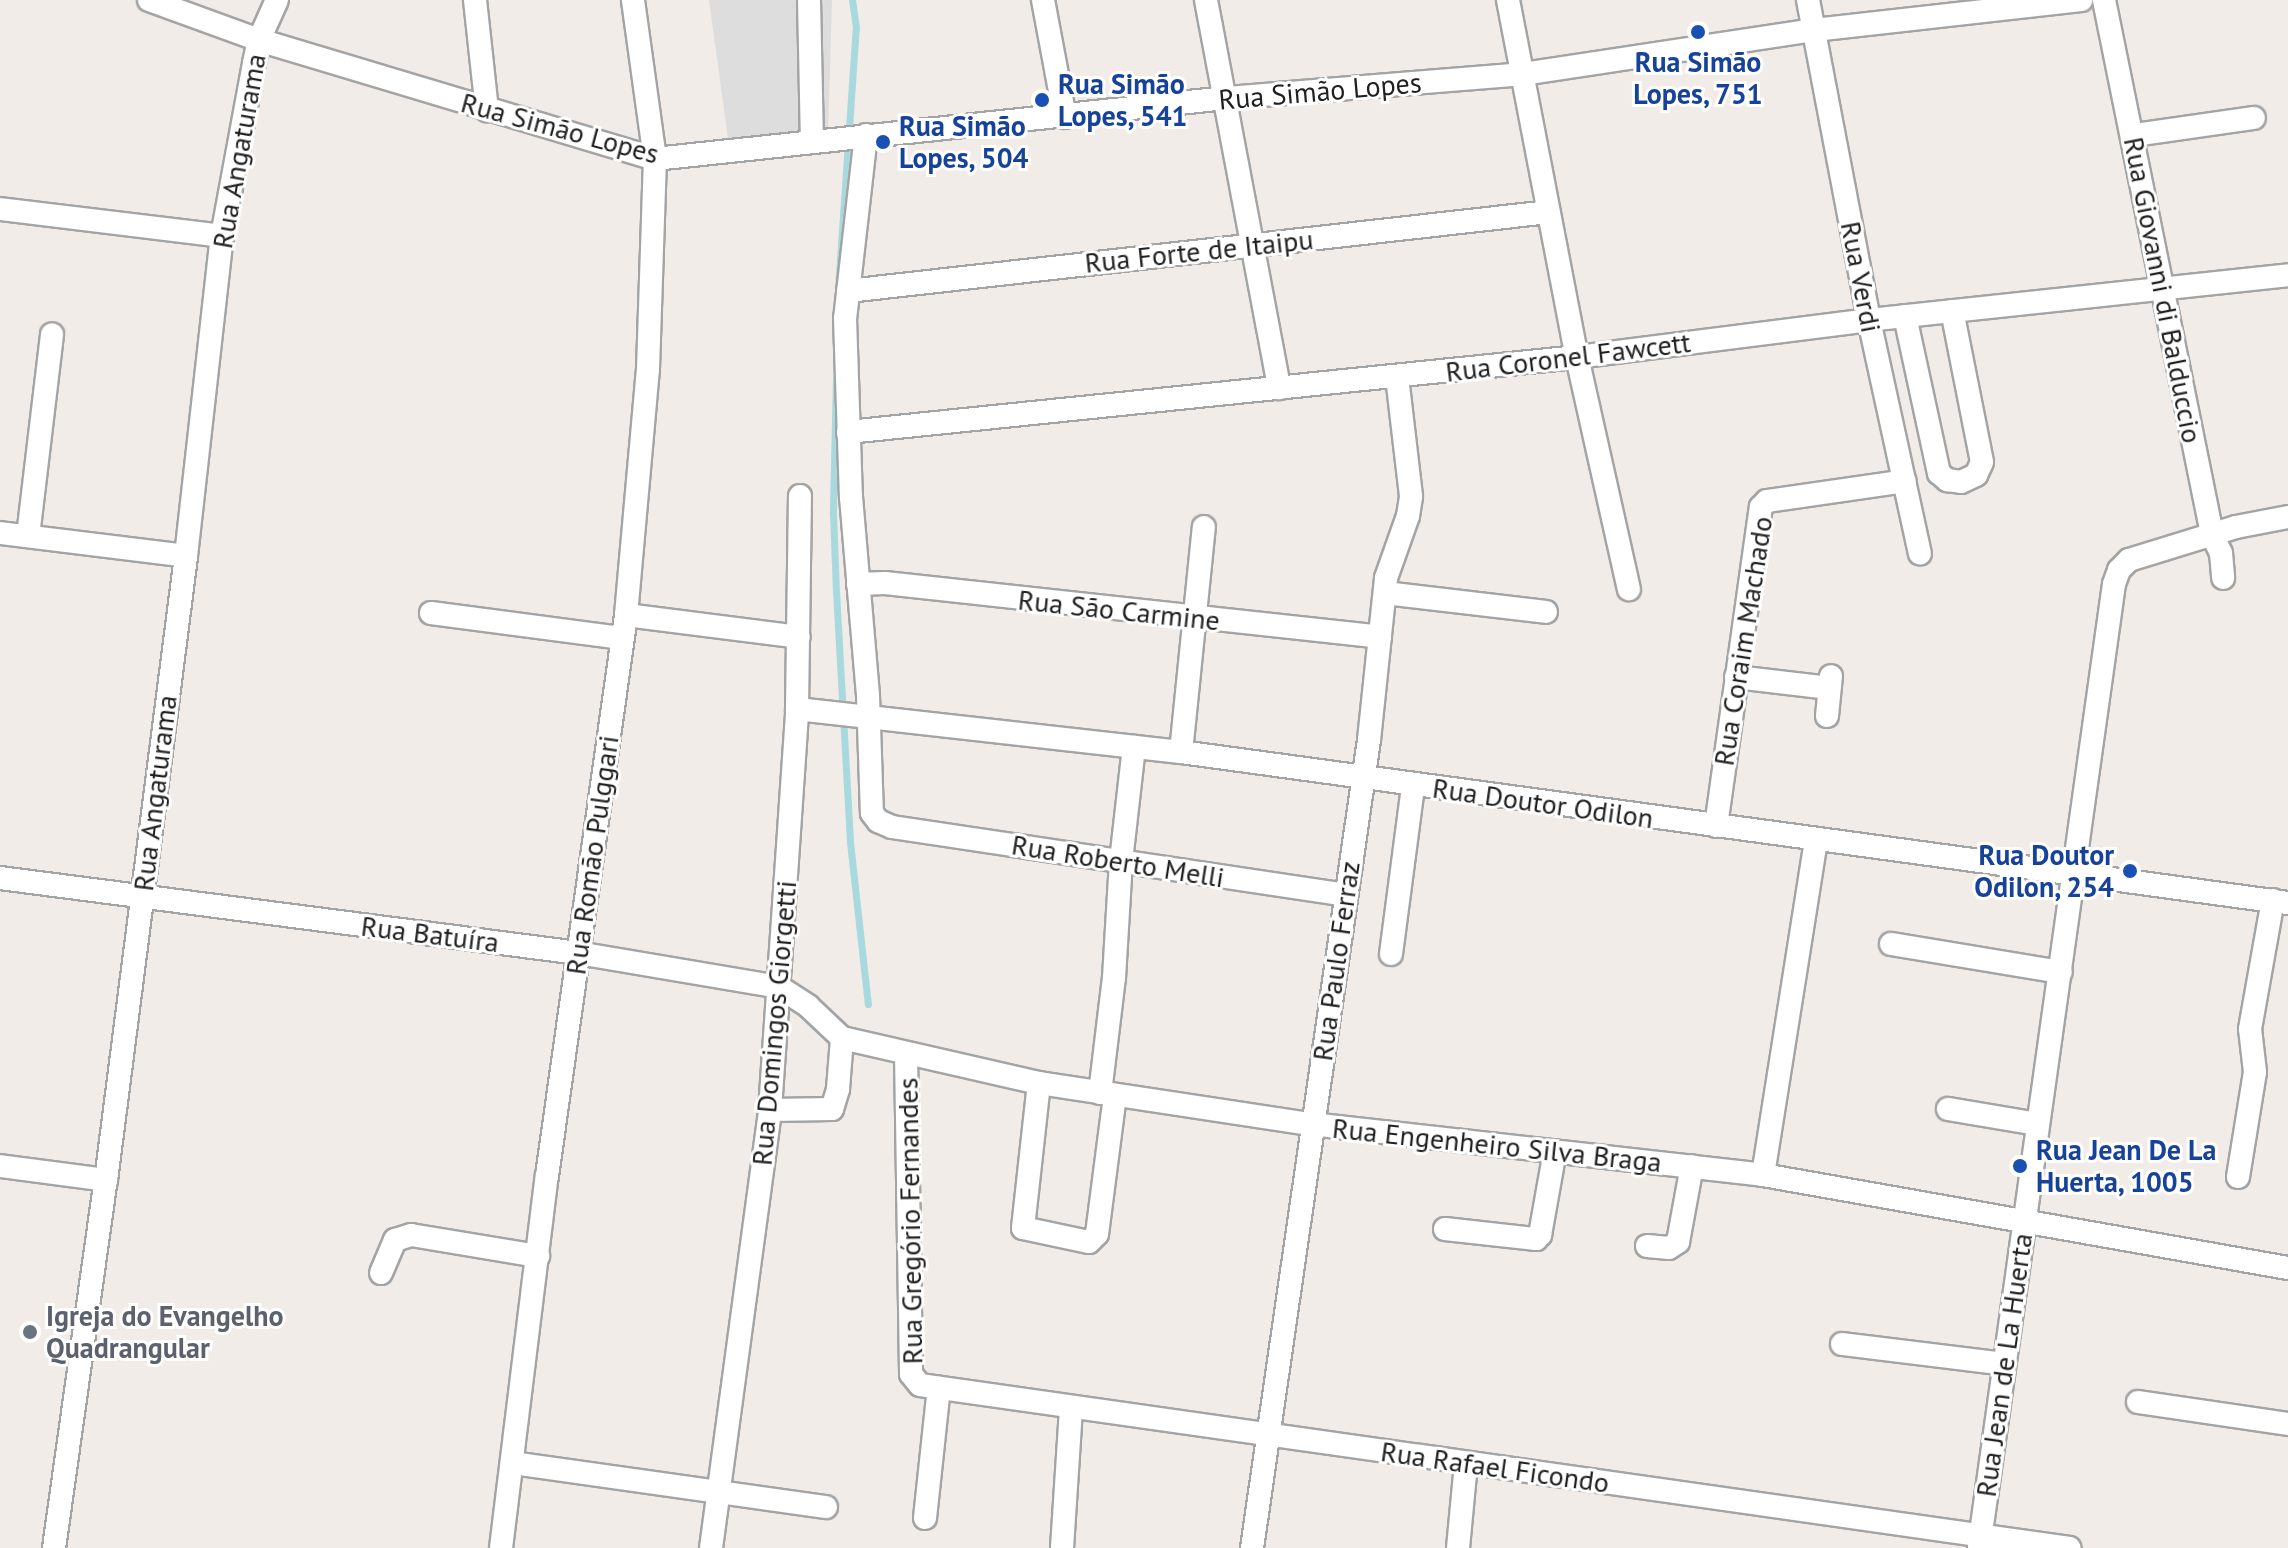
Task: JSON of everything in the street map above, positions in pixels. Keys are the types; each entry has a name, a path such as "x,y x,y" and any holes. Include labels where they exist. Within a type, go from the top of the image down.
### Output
{"street":[{"name":"Rua Simão Lopes","path":"149,0 259,40 655,159 1226,98 1523,74 1814,30 2081,0"},
{"name":"Rua Angaturama","path":"54,1548 106,1180 186,556 222,236 259,40 277,0"},
{"path":"475,0 487,110"},
{"name":"Rua Romão Pulggari","path":"501,1548 578,953 624,627 648,369 655,159 633,0"},
{"path":"809,0 812,140"},
{"path":"1043,0 1065,117"},
{"path":"1206,0 1279,388"},
{"path":"1508,0 1577,357 1629,589"},
{"name":"Rua Verdi","path":"1808,0 1869,320 1920,553"},
{"name":"Rua Giovanni di Balduccio","path":"2104,0 2134,135 2212,534 2221,553 2223,578"},
{"path":"2134,135 2254,118"},
{"path":"864,716 848,432 845,305 866,135"},
{"path":"0,209 222,236"},
{"name":"Rua Forte de Itaipu","path":"848,291 1549,212"},
{"name":"Rua Coronel Fawcett","path":"848,432 1397,377 1869,320 2288,275"},
{"path":"1905,316 1939,473 1947,480 1961,482 1976,475 1982,462 1952,311"},
{"path":"28,536 52,334"},
{"name":"Rua Paulo Ferraz","path":"1252,1548 1363,777 1385,593 1392,555 1408,516 1411,496 1397,377"},
{"name":"Rua Coraim Machado","path":"1716,826 1761,507 1767,501 1905,481"},
{"name":"Rua Domingos Giorgetti","path":"711,1548 770,1110 797,709 800,496"},
{"path":"2212,534 2288,517"},
{"path":"1181,752 1204,527"},
{"path":"0,533 186,556"},
{"name":"Rua Jean de La Huerta","path":"1980,1541 2073,871 2119,570 2129,560 2212,534"},
{"name":"Rua São Carmine","path":"858,584 885,583 1380,637"},
{"path":"1385,593 1546,612"},
{"path":"431,613 799,637"},
{"path":"1736,677 1830,682 1827,716"},
{"name":"Rua Doutor Odilon","path":"797,709 1181,752 1413,786 2073,871 2280,902"},
{"name":"Rua Roberto Melli","path":"864,716 872,813 878,821 892,827 1345,895"},
{"path":"1039,1083 1023,1228 1089,1242 1097,1234 1121,861 1134,747"},
{"path":"1391,954 1413,786"},
{"path":"1763,1175 1816,839"},
{"name":"Rua Batuíra","path":"0,878 578,953 779,987 808,1006 842,1038"},
{"path":"2238,1177 2255,1072 2250,1029 2280,902"},
{"path":"1891,944 2061,972"},
{"path":"770,1110 832,1109 838,1089 842,1038"},
{"name":"Rua Engenheiro Silva Braga","path":"842,1038 1039,1083 1107,1094 1311,1124 1763,1175 2288,1268"},
{"name":"Rua Gregório Fernandes","path":"906,1053 911,1374 930,1387"},
{"path":"1948,1109 2038,1124"},
{"path":"1445,1229 1536,1239 1540,1235 1555,1151"},
{"path":"0,1166 106,1180"},
{"path":"1647,1246 1669,1248 1678,1242 1692,1166"},
{"path":"381,1273 395,1240 411,1235 538,1256"},
{"path":"1842,1344 2004,1364"},
{"path":"925,1518 930,1387"},
{"name":"Rua Rafael Ficondo","path":"930,1387 1466,1463 1980,1541 2070,1548"},
{"path":"2138,1402 2288,1424"},
{"path":"1062,1548 1071,1407"},
{"path":"512,1463 826,1507"},
{"path":"1458,1548 1466,1463"}],"shaded area":[{"path":"709,0 832,0 828,135 729,146"}],"waterway":[{"path":"838,289 856,28 852,0"},
{"path":"836,377 833,514 836,591 850,842 868,1004"}],"place":[{"name":"Rua Simão Lopes, 751","path":"1698,32"},
{"name":"Rua Simão Lopes, 541","path":"1042,100"},
{"name":"Rua Simão Lopes, 504","path":"883,142"},
{"name":"Rua Doutor Odilon, 254","path":"2130,871"},
{"name":"Rua Jean De La Huerta, 1005","path":"2020,1166"},
{"name":"Igreja do Evangelho Quadrangular","path":"30,1332"}]}
